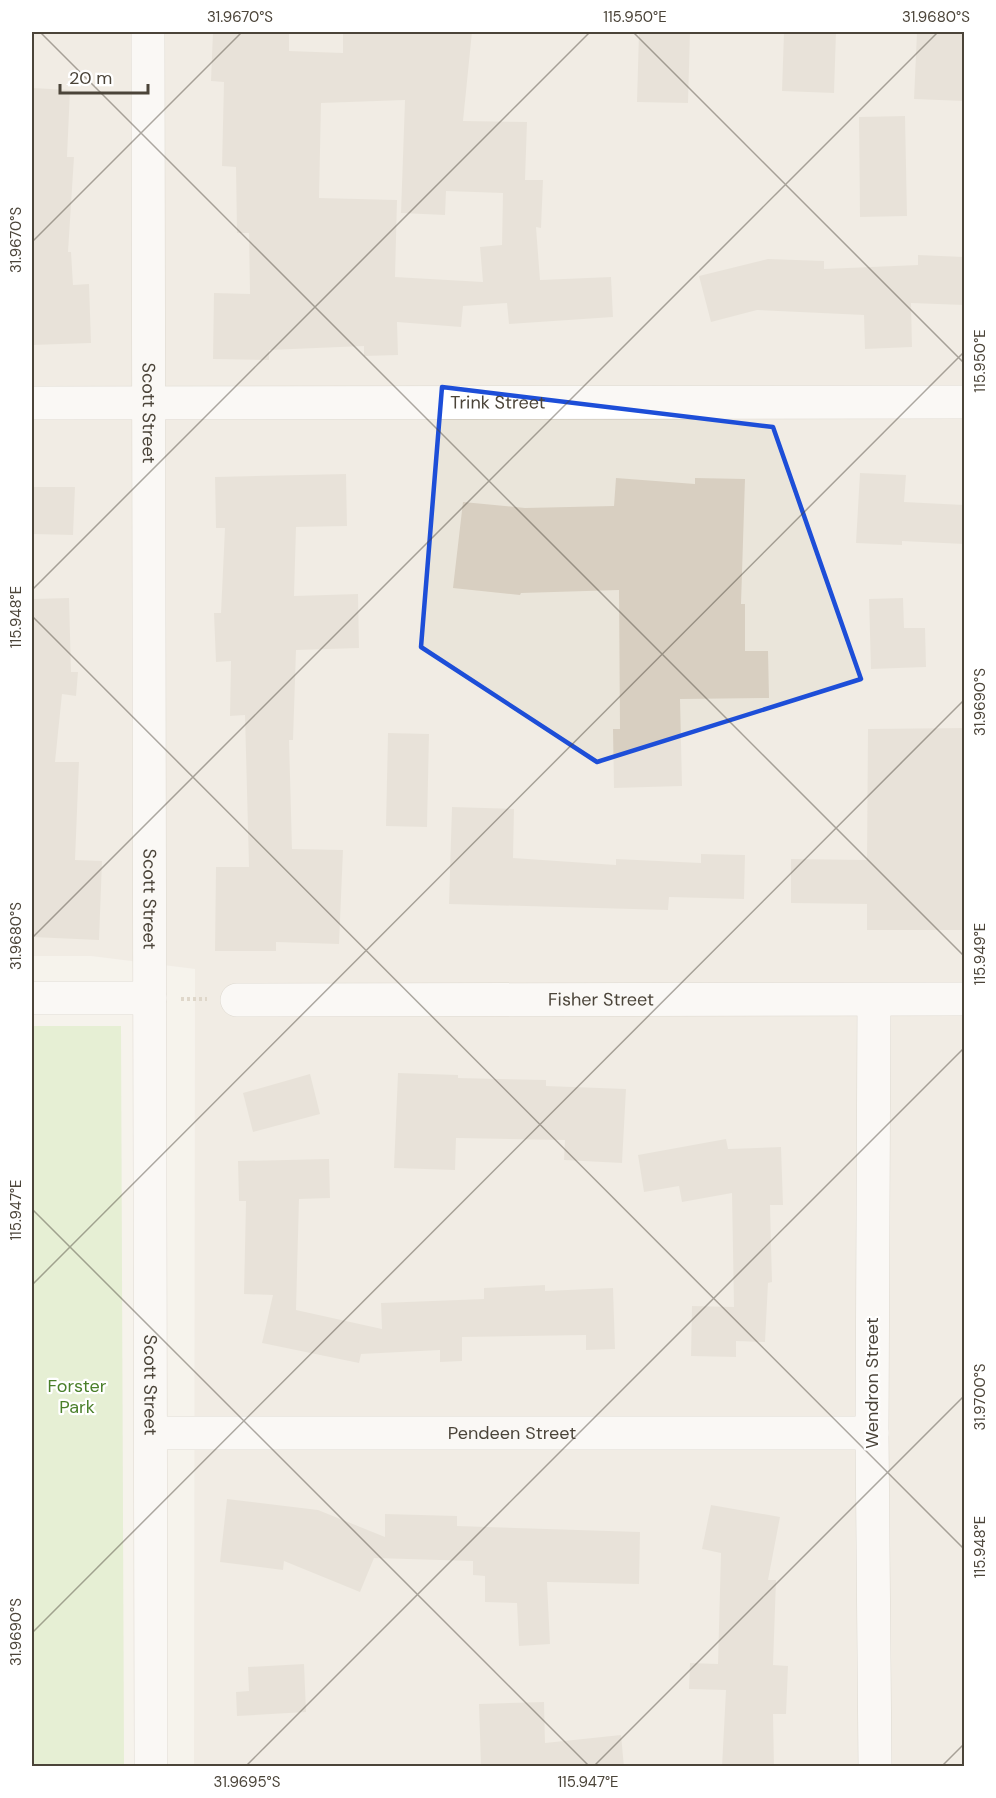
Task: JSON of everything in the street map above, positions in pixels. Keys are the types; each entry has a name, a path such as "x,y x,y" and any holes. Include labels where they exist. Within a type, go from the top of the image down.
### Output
{"street":[{"name":"Scott Street","path":"147,32 151,1767"},
{"name":"Trink Street","path":"32,403 964,402"},
{"path":"32,998 150,998"},
{"name":"Fisher Street","path":"237,1000 964,999"},
{"name":"Wendron Street","path":"874,1000 872,1432 875,1767"},
{"name":"Pendeen Street","path":"152,1433 872,1432"}],"path":[{"path":"150,998 237,1000"}],"highlighted area":[{"path":"442,387 773,427 861,679 597,762 421,647"}],"shaded area":[{"path":"32,32 964,32 964,1766 194,1766 195,969 91,956 32,956"}],"green space":[{"name":"Forster Park","path":"32,1026 121,1026 124,1766 32,1766"}],"building":[{"path":"213,32 289,32 289,51 343,53 343,34 472,32 463,121 527,122 525,180 543,180 541,228 536,227 540,280 611,277 613,317 509,324 507,303 463,306 461,327 397,322 398,355 364,356 364,346 269,350 269,360 213,359 214,293 250,294 249,233 237,233 236,167 222,166 224,82 211,81","holes":["405,100 401,213 445,215 446,191 503,193 502,245 480,247 483,282 395,277 397,200 319,198 321,103"]},
{"path":"639,32 690,32 688,103 637,102"},
{"path":"784,32 836,32 834,93 782,91"},
{"path":"917,32 964,32 964,101 914,99"},
{"path":"32,88 70,90 67,157 74,157 68,252 71,252 73,285 89,284 91,343 32,345"},
{"path":"905,116 907,216 860,217 859,117"},
{"path":"918,255 964,257 964,305 911,303 912,347 865,349 864,315 757,310 711,322 699,276 768,259 824,261 824,269 918,265"},
{"path":"860,473 906,475 904,502 964,505 964,544 902,541 902,545 856,543"},
{"path":"346,474 347,526 296,527 294,596 358,594 359,648 296,650 293,740 289,740 292,849 343,850 339,944 276,942 276,951 215,951 216,867 249,867 245,715 230,716 231,661 216,662 214,613 221,613 225,528 216,528 215,477"},
{"path":"616,478 695,484 695,478 745,479 741,604 745,604 745,651 768,651 769,698 680,699 682,786 614,788 613,729 620,729 619,590 521,593 520,595 453,588 463,502 525,508 614,506"},
{"path":"32,487 75,487 73,535 32,534"},
{"path":"69,598 71,672 78,672 76,696 62,694 55,762 79,762 75,860 102,861 99,940 32,937 32,599"},
{"path":"903,598 904,628 925,628 926,667 871,669 869,599"},
{"path":"964,728 964,930 867,930 867,904 791,903 791,859 867,860 868,729"},
{"path":"388,733 429,734 427,827 386,826"},
{"path":"452,807 514,809 513,858 616,865 616,859 701,863 701,854 745,855 744,899 669,897 668,910 449,904"},
{"path":"398,1073 458,1075 458,1078 546,1080 546,1086 626,1089 622,1163 564,1160 565,1140 456,1138 455,1170 394,1168"},
{"path":"310,1074 320,1114 253,1132 243,1093"},
{"path":"726,1139 728,1149 781,1147 783,1205 770,1205 772,1282 768,1283 765,1342 736,1341 736,1357 691,1356 692,1306 734,1307 732,1193 682,1202 679,1186 644,1192 638,1155"},
{"path":"329,1159 330,1198 299,1199 296,1310 382,1329 381,1303 484,1299 484,1288 545,1285 545,1291 613,1288 615,1349 586,1350 586,1335 462,1337 462,1361 440,1362 440,1350 361,1354 359,1363 262,1343 273,1295 244,1294 246,1201 239,1201 238,1161"},
{"path":"227,1499 318,1510 385,1537 385,1514 457,1516 457,1526 640,1532 639,1584 547,1582 550,1644 519,1646 517,1603 485,1602 485,1576 473,1575 473,1561 374,1558 360,1592 284,1561 283,1570 220,1562"},
{"path":"711,1505 780,1517 768,1580 776,1580 773,1665 788,1666 786,1714 773,1714 774,1767 722,1767 726,1690 689,1689 690,1663 718,1664 721,1553 702,1549"},
{"path":"304,1664 306,1712 237,1716 236,1692 249,1691 248,1667"},
{"path":"544,1702 545,1743 621,1735 624,1767 481,1767 479,1704"}]}
